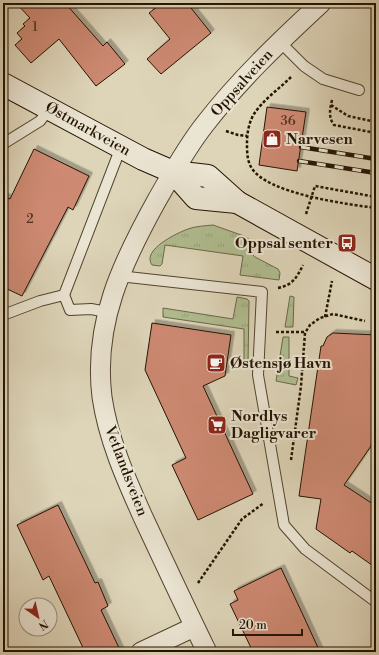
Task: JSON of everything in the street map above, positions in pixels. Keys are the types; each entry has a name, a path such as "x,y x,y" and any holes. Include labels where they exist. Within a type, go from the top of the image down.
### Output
{"street":[{"name":"Oppsalveien","path":"173,172 191,143 226,98 280,42 321,3"},
{"name":"Østmarkveien","path":"3,84 143,159 173,172"},
{"path":"173,172 196,198 236,202 376,279"},
{"name":"Vetlandsveien","path":"173,172 132,247 119,276 107,312 100,359 102,398 110,433 123,472 166,567 207,652"},
{"path":"141,652 194,627"}],"lane":[{"path":"280,42 304,66 323,79 358,90"},
{"path":"3,144 40,121 50,108"},
{"path":"107,312 91,309 70,310 64,295 121,147"},
{"path":"119,276 262,292 258,375 284,524 305,549 376,602"},
{"path":"3,315 40,301 64,295"}],"path":[{"path":"304,66 262,104 254,114 247,136 247,153 251,167 259,176 292,192 311,197 376,208"},
{"path":"336,83 330,116 334,125 376,133"},
{"path":"331,105 348,116 376,122"},
{"path":"223,130 238,135 247,136"},
{"path":"305,215 315,186 376,197"},
{"path":"262,292 284,287 294,281 304,265"},
{"path":"325,316 333,279"},
{"path":"195,587 242,519 279,492 291,459 301,386 306,332 310,325 320,318 332,314 365,321"},
{"path":"286,332 306,332"}],"green space":[{"path":"213,225 244,236 253,242 253,255 278,269 280,273 279,280 240,275 243,256 165,245 162,264 160,266 152,265 150,259 151,254 169,238 191,228"},
{"path":"290,296 294,297 293,327 285,327"},
{"path":"237,297 247,299 249,301 248,365 244,364 244,329 163,317 163,308 233,319"},
{"path":"283,337 289,337 289,376 298,378 296,385 276,381"}],"building":[{"path":"16,3 65,3 103,46 107,42 125,64 96,86 59,39 31,63 15,45 22,39 17,33 25,26 23,24 30,18"},
{"path":"162,3 187,3 211,33 161,74 147,59 170,39 149,13"},
{"path":"267,107 306,112 297,171 259,165"},
{"path":"34,149 89,176 73,210 68,207 22,296 3,287 3,196 10,199"},
{"path":"152,323 231,335 225,376 203,386 253,494 198,520 172,465 186,458 145,370"},
{"path":"333,333 376,335 376,409 371,446 344,485 376,506 376,568 352,551 350,553 316,529 321,499 299,496 321,346 323,346 327,337"},
{"path":"58,505 95,583 98,582 108,606 101,610 121,652 85,652 49,576 43,580 17,525"},
{"path":"281,568 320,652 253,652 230,604 238,600 234,591"}],"railway":[{"path":"301,147 376,159"},
{"path":"299,161 376,173"}],"place":[{"name":"Narvesen","path":"272,139"},
{"name":"Oppsal senter","path":"347,243"},
{"name":"Østensjø Havn","path":"216,363"},
{"name":"Nordlys Dagligvarer","path":"217,425"}]}
